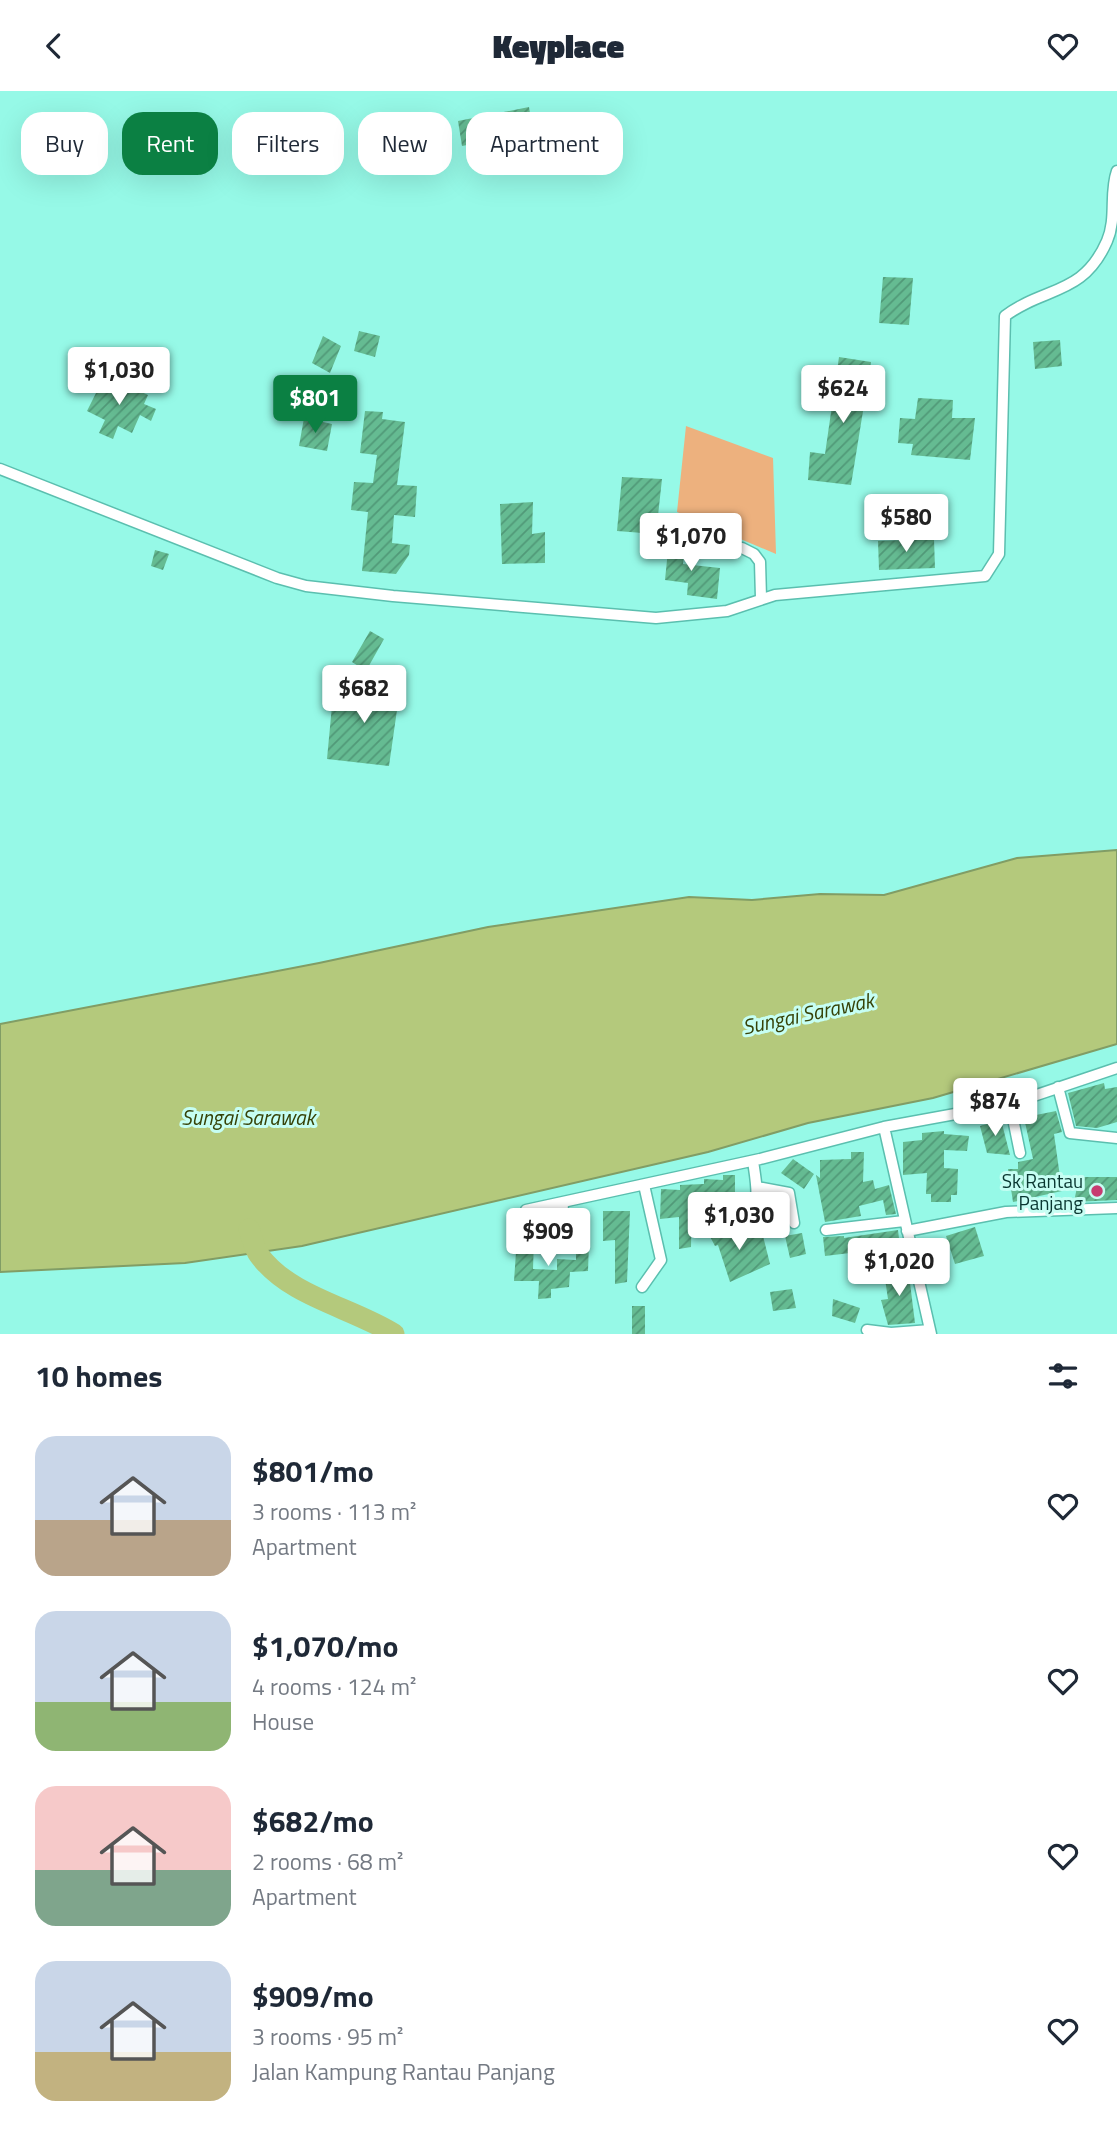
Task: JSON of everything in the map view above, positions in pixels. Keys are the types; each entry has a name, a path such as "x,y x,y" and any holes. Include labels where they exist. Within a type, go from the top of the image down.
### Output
{"street":[{"path":"0,469 232,561 306,586 656,618 727,611 761,598 985,576 999,554 1005,316 1022,303 1065,289 1089,270 1108,240 1115,207 1114,181 1117,171"},
{"path":"676,525 686,534 708,545 742,548 754,554 760,562 761,598"},
{"path":"526,1210 752,1161 884,1127 1010,1104 1117,1068"},
{"path":"1058,1087 1070,1133 1117,1138"},
{"path":"1010,1104 1020,1153"},
{"path":"867,1330 891,1333 931,1332 884,1127"},
{"path":"734,1230 752,1220 757,1187 752,1161"},
{"path":"642,1287 661,1259 644,1185"},
{"path":"757,1187 789,1193 794,1223"},
{"path":"561,1242 563,1203"},
{"path":"826,1230 905,1226 1006,1212 1117,1208"}],"shaded area":[{"path":"686,426 773,458 776,554 677,512"}],"water":[{"name":"Sungai Sarawak","path":"1117,850 1117,1044 933,1098 808,1123 708,1152 302,1246 185,1263 0,1272 0,1024 319,963 488,927 689,897 752,900 820,894 884,895 1017,858"}],"building":[{"path":"529,107 530,112 504,112"},
{"path":"466,119 466,145 462,146 458,121"},
{"path":"883,277 913,278 909,325 879,323"},
{"path":"359,331 380,336 375,357 354,351"},
{"path":"323,336 341,346 330,373 312,363"},
{"path":"1060,340 1062,366 1035,369 1033,342"},
{"path":"839,357 871,362 851,485 808,480 810,452 825,454"},
{"path":"105,375 148,395 144,404 156,409 151,421 140,415 132,433 118,426 113,439 99,433 105,420 87,411"},
{"path":"918,398 953,400 952,418 975,418 970,460 911,455 913,444 898,443 900,418 915,419"},
{"path":"365,411 383,412 382,419 405,422 397,485 417,486 415,517 394,515 392,543 410,545 409,555 396,574 362,571 368,512 351,510 354,482 373,483 377,455 360,453"},
{"path":"304,418 332,424 327,451 299,446"},
{"path":"622,477 662,479 656,534 617,531"},
{"path":"533,502 532,534 545,532 545,563 502,564 500,504"},
{"path":"934,539 935,568 879,570 878,541"},
{"path":"669,540 685,542 683,564 720,568 717,599 687,595 688,583 665,580"},
{"path":"155,550 169,554 163,570 151,566"},
{"path":"370,631 384,639 366,671 352,662"},
{"path":"355,683 400,689 389,766 327,759 333,695 354,697"},
{"path":"1104,1083 1105,1089 1117,1087 1117,1122 1097,1128 1076,1126 1068,1093"},
{"path":"1035,1110 1036,1115 1056,1111 1062,1132 1054,1134 1062,1191 1013,1202 1008,1169 1018,1169 1018,1162 1033,1159 1023,1113"},
{"path":"1001,1120 1010,1155 987,1153 980,1126"},
{"path":"944,1131 944,1134 969,1136 967,1151 944,1150 944,1168 958,1169 957,1195 951,1195 951,1202 931,1202 931,1194 926,1194 927,1173 903,1175 903,1142 922,1140 922,1133"},
{"path":"851,1152 864,1152 863,1182 873,1180 875,1189 889,1185 896,1214 886,1215 883,1200 859,1206 861,1216 825,1222 816,1175 820,1178 820,1160 851,1159"},
{"path":"793,1159 814,1174 804,1189 781,1173"},
{"path":"723,1175 735,1175 735,1203 695,1209 692,1203 691,1247 679,1249 679,1217 660,1219 661,1189 680,1190 680,1185 704,1184 704,1179 723,1180"},
{"name":"Sk Rantau Panjang","path":"1079,1177 1117,1177 1117,1200 1074,1202"},
{"path":"603,1211 630,1211 627,1282 615,1284 615,1240 603,1241"},
{"path":"783,1214 787,1231 771,1235 768,1218"},
{"path":"722,1220 728,1235 737,1241 762,1232 770,1264 730,1282 718,1245 715,1246 705,1227"},
{"path":"975,1227 984,1256 955,1264 946,1236"},
{"path":"898,1230 900,1247 825,1256 823,1237 844,1238"},
{"path":"802,1233 806,1254 790,1258 785,1236"},
{"path":"517,1238 534,1239 533,1269 557,1270 557,1259 576,1260 576,1242 589,1243 588,1271 570,1272 569,1287 551,1289 551,1298 538,1299 539,1281 514,1281"},
{"path":"908,1267 915,1323 888,1325 881,1300 888,1299 884,1272"},
{"path":"792,1289 796,1308 773,1311 770,1292"},
{"path":"833,1299 860,1308 855,1323 832,1316"},
{"path":"632,1306 645,1306 645,1334 632,1334"}],"waterway":[{"path":"249,1229 259,1255 287,1281 394,1334"}],"place":[{"name":"Sk Rantau Panjang","path":"1097,1191"}]}
